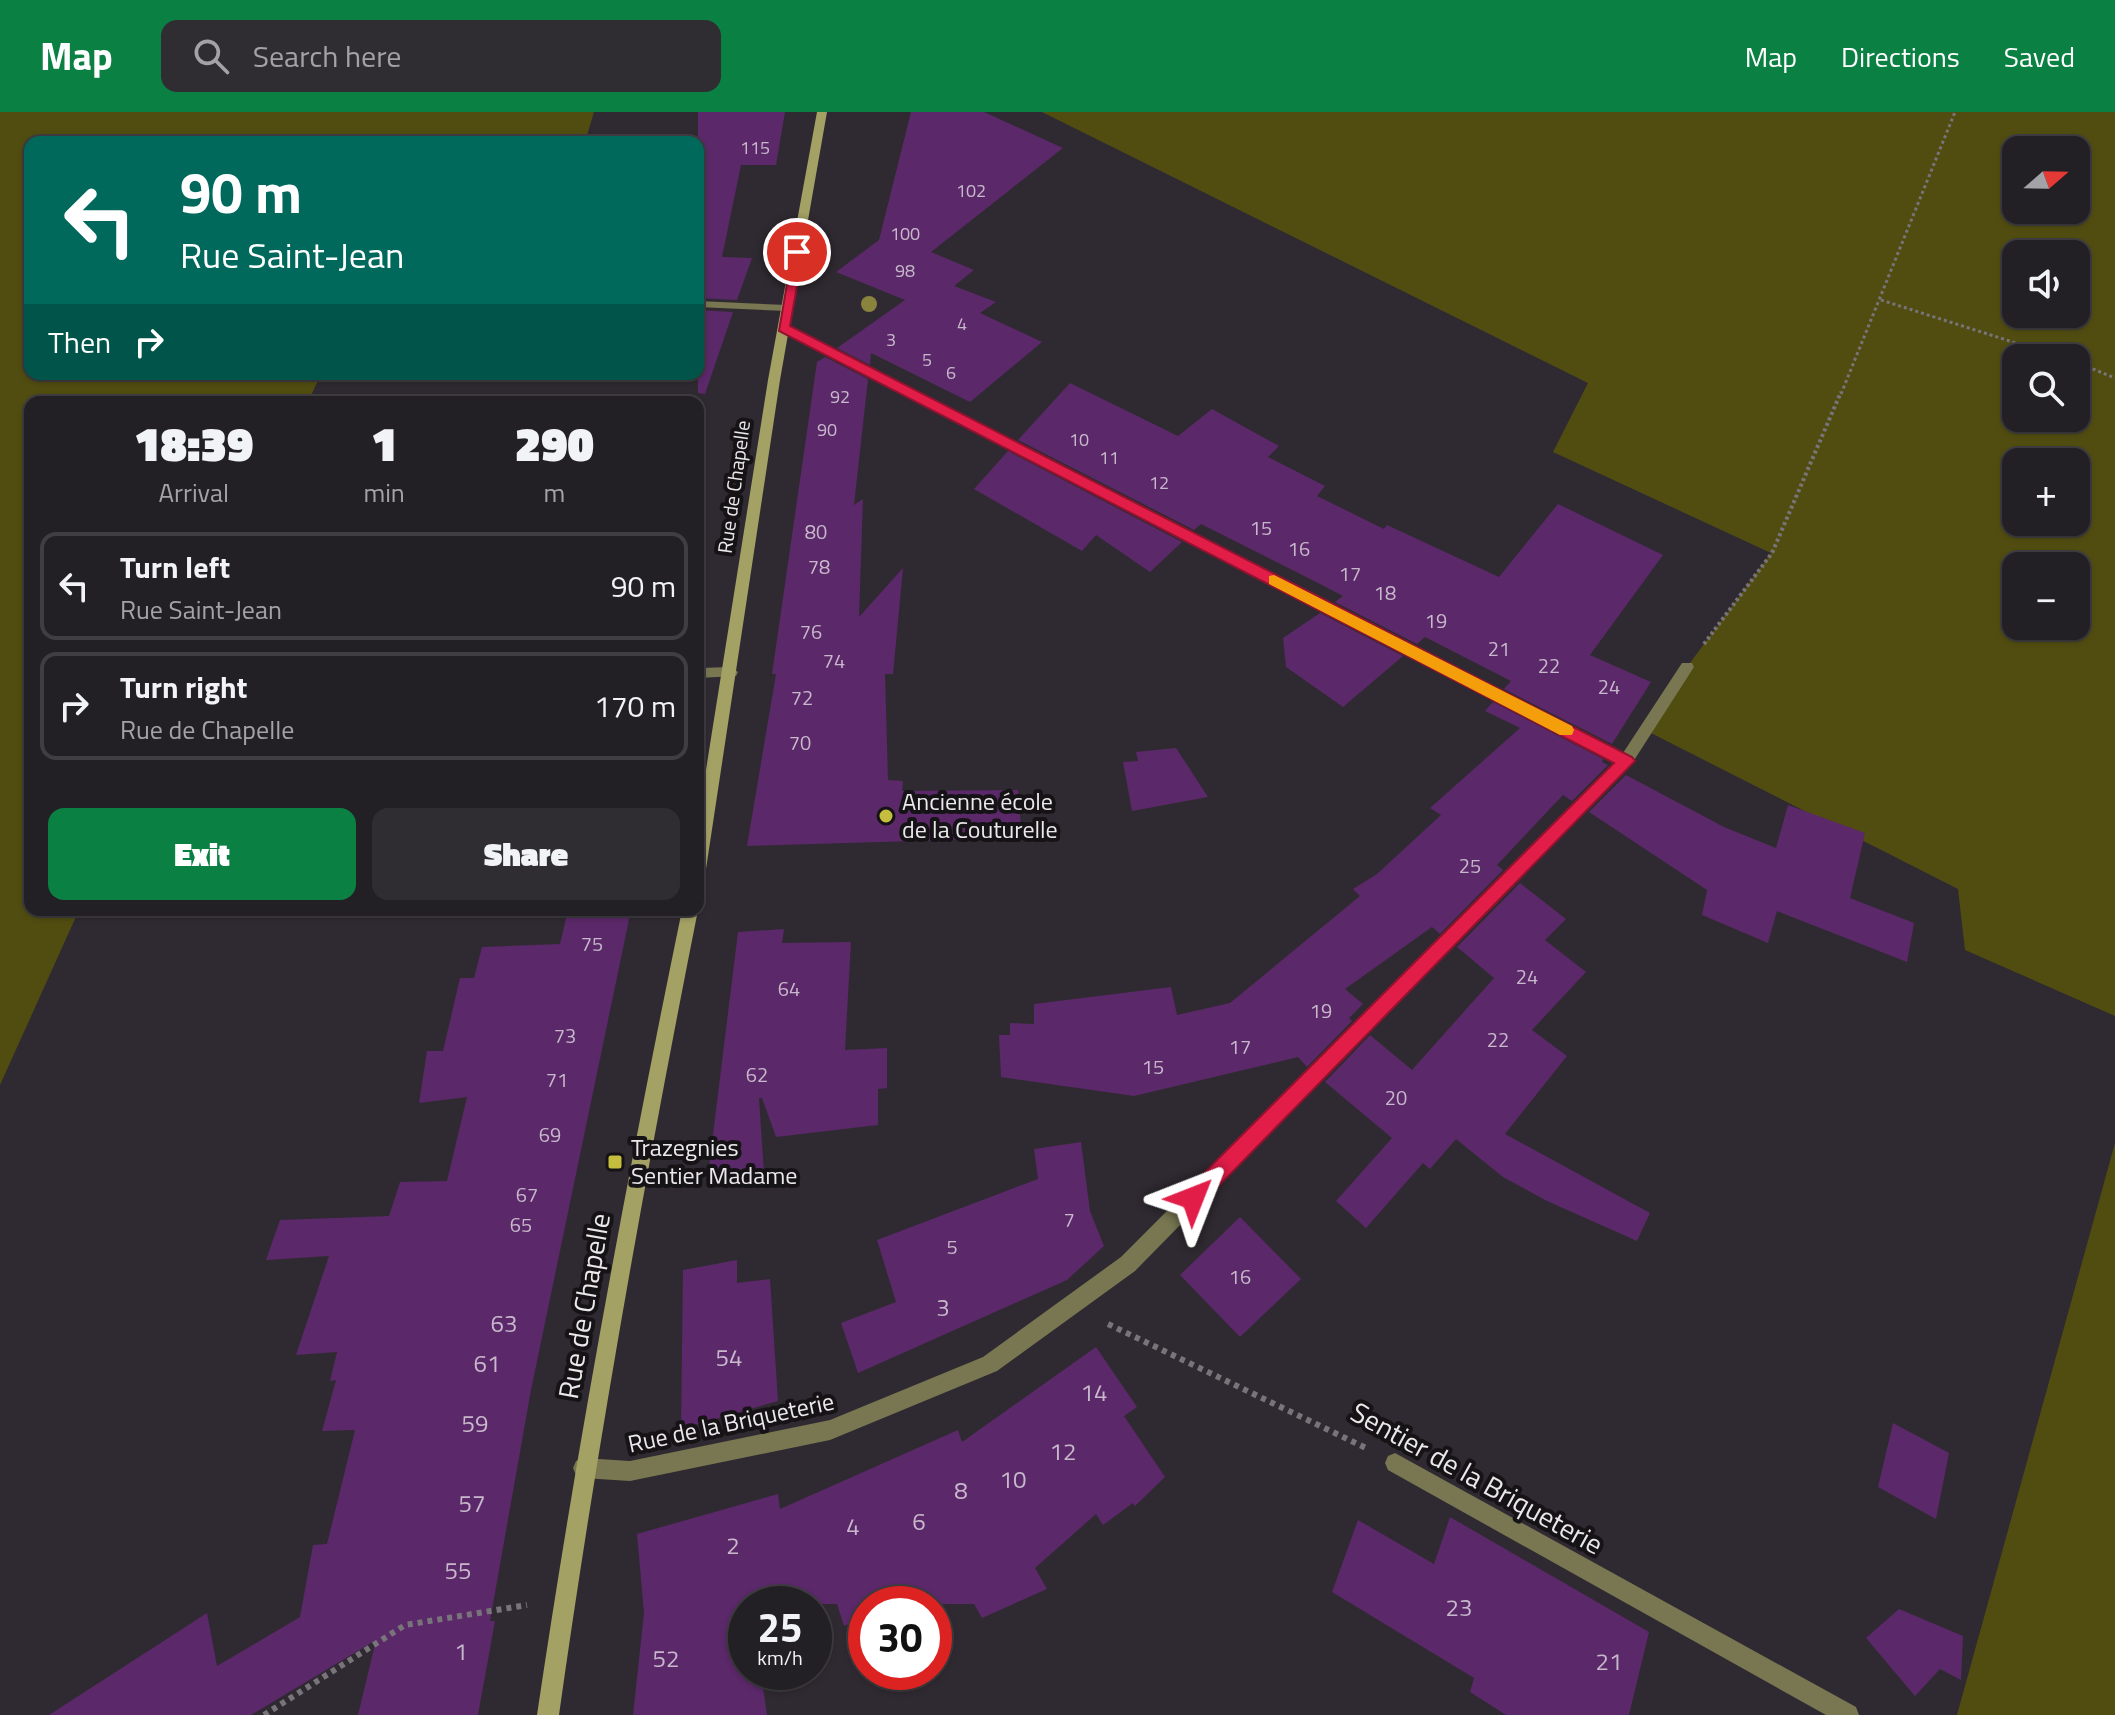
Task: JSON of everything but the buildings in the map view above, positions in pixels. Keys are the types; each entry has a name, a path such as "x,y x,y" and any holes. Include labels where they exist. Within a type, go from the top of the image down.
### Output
{"main road":[{"name":"Rue de Chapelle","path":"704,833 787,308 822,112"},
{"name":"Rue de Chapelle","path":"548,1715 583,1468 639,1163 689,916"}],"street":[{"path":"704,304 787,308"},
{"path":"784,328 1626,761"},
{"name":"Rue de la Briqueterie","path":"583,1468 630,1471 830,1430 990,1364 1128,1264 1626,761 1687,667"},
{"path":"704,673 731,672"},
{"name":"Sentier de la Briqueterie","path":"1395,1463 1848,1715"}],"path":[{"path":"1687,667 1772,553 1881,300 1955,112"},
{"path":"1881,300 2019,344"},
{"path":"2090,368 2115,378"},
{"name":"Sentier de la Briqueterie","path":"1072,1304 1137,1339 1395,1463"},
{"path":"264,1715 405,1625 564,1599"}],"shaded area":[{"path":"0,112 594,112 587,136 24,136 24,380 318,380 311,396 24,396 24,916 76,916 0,1085"},
{"path":"1042,112 2115,112 2115,1016 1965,950 1958,889 1647,731 1687,667 1771,553 1553,452 1588,383"},
{"path":"2115,1143 2115,1715 1957,1715"}],"slow traffic":[{"path":"1274,580 1566,730"}],"place":[{"name":"Ancienne école de la Couturelle","path":"886,816"},
{"name":"Trazegnies Sentier Madame","path":"615,1162"}],"route":[{"path":"797,252 784,328 1626,761 1193,1198"}]}
